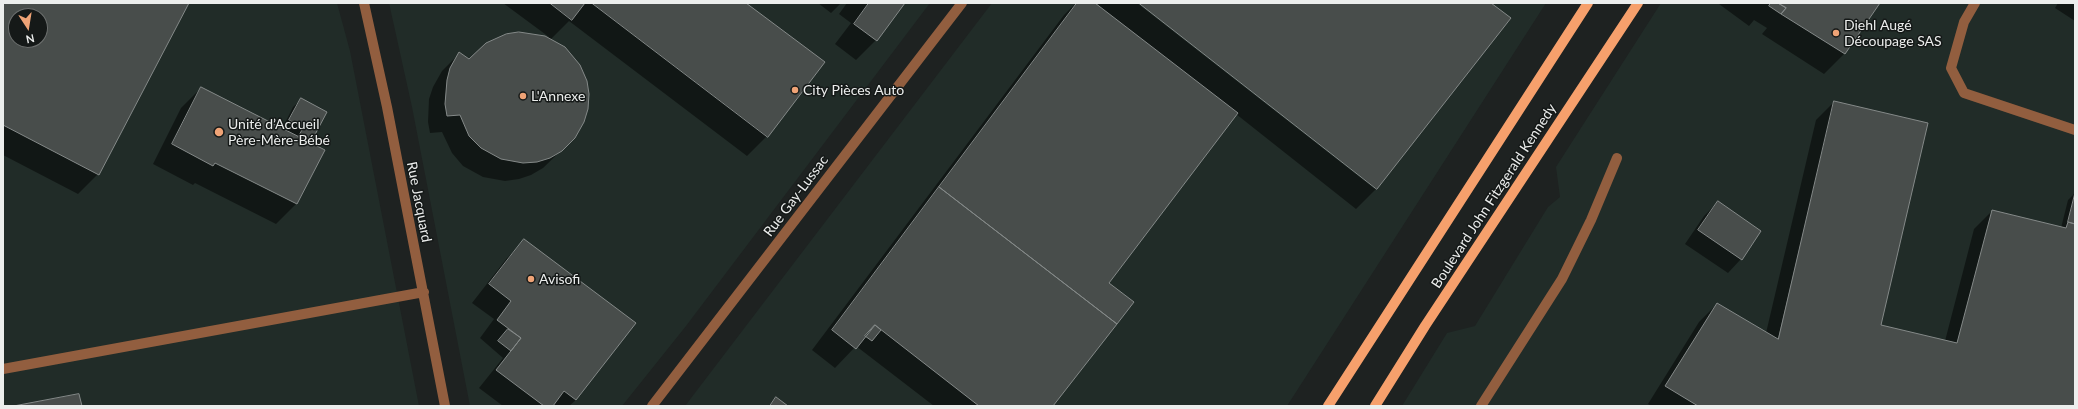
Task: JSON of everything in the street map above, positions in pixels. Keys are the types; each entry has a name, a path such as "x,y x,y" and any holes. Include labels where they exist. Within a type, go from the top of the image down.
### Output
{"main road":[{"name":"Boulevard John Fitzgerald Kennedy","path":"1328,406 1588,3"},
{"name":"Boulevard John Fitzgerald Kennedy","path":"1375,406 1429,320 1638,3"}],"street":[{"name":"Rue Jacquard","path":"364,3 387,107 445,406"},
{"name":"Rue Gay-Lussac","path":"652,406 962,3"},
{"path":"1975,3 1964,22 1951,68 1964,93 2075,130"},
{"path":"1481,406 1562,279 1591,220 1617,158"},
{"path":"3,369 424,292"}],"shaded area":[{"path":"3,3 337,3 350,51 419,406 3,406"},
{"path":"389,3 930,3 686,326 622,406 470,406 412,107"},
{"path":"992,3 1546,3 1287,406 685,406"},
{"path":"1661,3 2075,3 2075,406 1402,406 1447,333 1475,326 1548,207 1560,197 1556,167"}],"building":[{"path":"3,3 189,3 99,175 3,125"},
{"path":"550,3 585,3 572,20"},
{"path":"592,3 746,3 825,62 768,137"},
{"path":"869,3 905,3 877,41 854,24"},
{"path":"1077,3 1095,3 1238,113 1109,283 1134,302 1117,324 939,187"},
{"path":"1139,3 1491,3 1511,18 1377,189"},
{"path":"1771,3 1778,3 1786,8 1781,14 1769,6"},
{"name":"Diehl Augé Découpage SAS","path":"1778,3 1880,3 1845,54 1781,14 1786,8"},
{"path":"519,32 545,36 565,47 580,65 587,81 589,94 588,109 584,122 575,138 562,151 550,158 537,162 523,163 501,159 481,148 469,136 460,115 447,116 445,104 447,80 450,68 459,52 469,59 486,43 506,34"},
{"path":"201,87 325,150 297,204 215,163 213,166 172,144"},
{"path":"301,98 327,112 310,144 298,137 303,128 289,120"},
{"path":"1834,101 1928,123 1881,325 1957,343 1992,210 2066,228 2068,222 2075,224 2075,406 1698,406 1665,386 1717,303 1778,339"},
{"path":"939,187 1117,324 1053,406 979,406 875,325 856,349 832,330"},
{"path":"2075,193 2075,224 2068,222"},
{"path":"1718,201 1761,231 1742,260 1698,230"},
{"path":"524,239 636,323 576,400 564,391 553,406 544,406 496,370 521,338 497,320 511,301 489,284"},
{"path":"875,325 881,330 872,341 865,336"},
{"path":"508,329 521,338 511,351 498,341"},
{"path":"79,394 82,406 14,406"},
{"path":"776,397 788,406 770,406"}],"place":[{"name":"Diehl Augé Découpage SAS","path":"1836,33"},
{"name":"City Pièces Auto","path":"795,90"},
{"name":"L'Annexe","path":"523,96"},
{"name":"Unité d’Accueil Père-Mère-Bébé","path":"219,132"},
{"name":"Avisofi","path":"531,279"}]}
